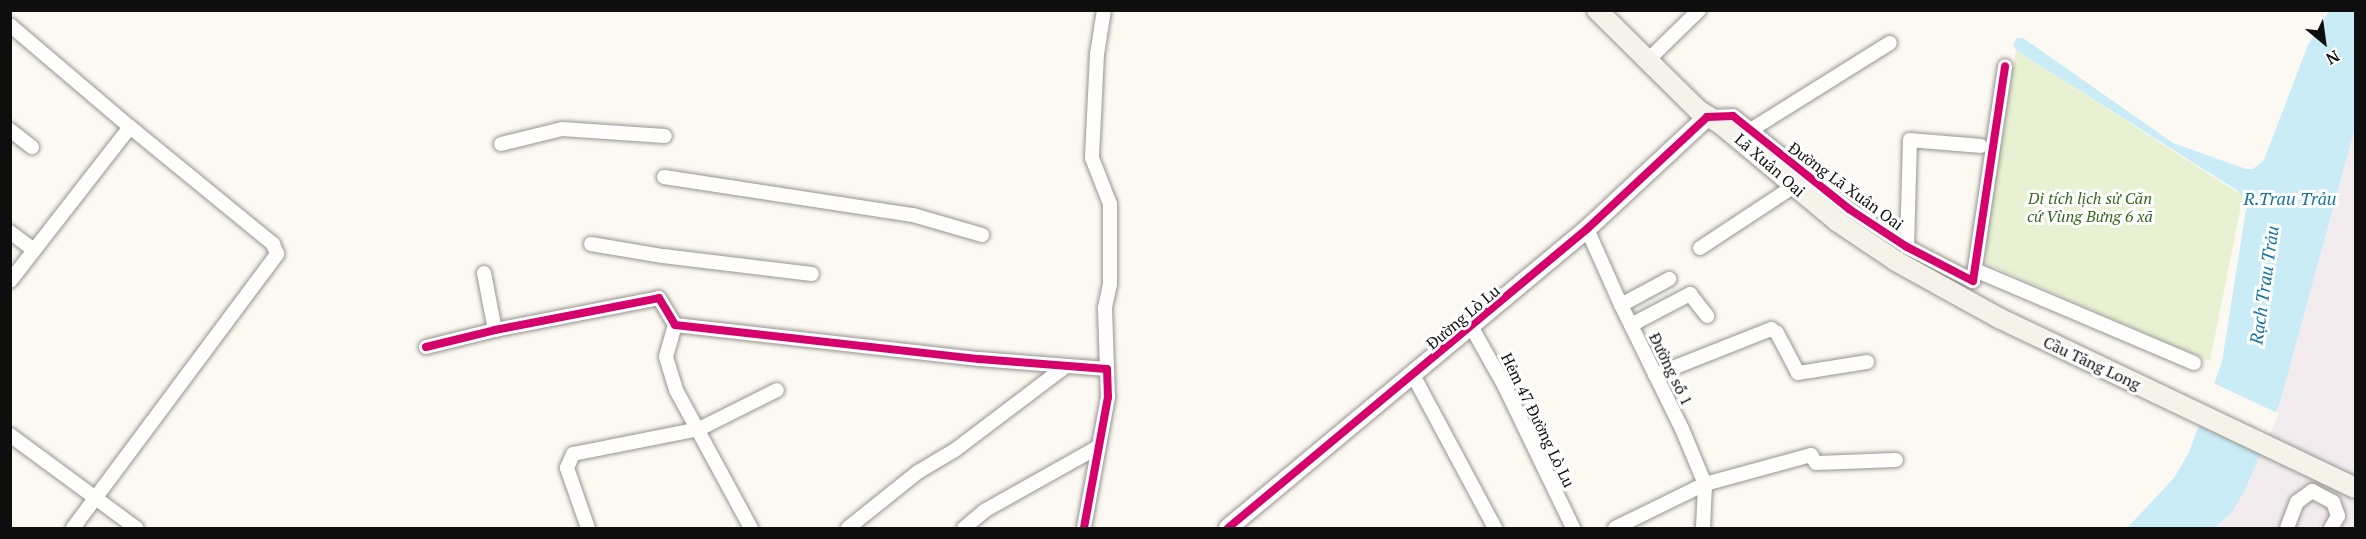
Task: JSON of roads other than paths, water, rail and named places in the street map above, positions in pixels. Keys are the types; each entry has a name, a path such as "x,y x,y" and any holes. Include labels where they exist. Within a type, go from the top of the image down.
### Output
{"main road":[{"name":"Lã Xuân Oai","path":"1597,10 1647,62 1707,117 1722,125 1838,222"},
{"name":"Cầu Tăng Long","path":"1838,222 1896,261 1964,301 2355,488"}],"street":[{"path":"1084,528 1108,397 1105,308 1110,284 1110,204 1092,158 1097,54 1104,10"},
{"path":"1647,62 1700,10"},
{"path":"10,25 273,244 277,254 73,528"},
{"path":"1749,130 1890,43"},
{"path":"1974,275 2004,66"},
{"name":"Đường Lã Xuân Oai","path":"1707,117 1733,116 1830,196 1907,247 2194,363"},
{"name":"Đường Lò Lu","path":"1228,528 1472,328 1587,229 1707,117"},
{"path":"10,281 130,127"},
{"path":"501,144 562,129 665,136"},
{"path":"10,130 32,147"},
{"path":"1907,247 1910,140 1981,146"},
{"path":"664,177 913,215 982,235"},
{"path":"1700,248 1794,186"},
{"name":"Đường số 1","path":"1587,229 1621,305 1682,429 1705,484 1703,528"},
{"path":"10,232 34,250"},
{"path":"591,244 663,256 812,274"},
{"path":"484,273 495,330"},
{"path":"1621,305 1669,279"},
{"path":"1631,325 1690,294 1707,316"},
{"path":"426,347 495,330 660,298 675,326 666,357 676,390 751,528"},
{"path":"675,326 1107,369"},
{"name":"Hẻm 47 Đường Lò Lu","path":"1472,328 1504,385 1573,528"},
{"path":"1655,375 1771,329 1777,333 1798,373 1867,362"},
{"path":"848,528 918,472 955,450 1066,366"},
{"path":"1413,375 1496,528"},
{"path":"588,528 567,468 573,454 699,429 777,390"},
{"path":"10,435 136,528"},
{"path":"964,528 984,511 1098,447"},
{"path":"1615,528 1705,484 1811,455 1816,463 1896,460"},
{"path":"2287,528 2297,502 2312,491 2333,502 2338,516 2331,528"}],"water":[{"name":"R.Trau Trảu","path":"2329,11 2355,11 2355,128 2281,399 2258,460 2232,512 2215,528 2127,528 2174,478 2189,452 2222,362 2247,203 2238,191 2016,50 2013,45 2017,38 2023,38 2173,143 2246,169 2253,169 2264,160 2308,45"}],"park label":[{"name":"Di tích lịch sử Căn cứ Vùng Bưng 6 xã","path":"2090,207"}],"water label":[{"name":"Rạch Trau Trảu","path":"2264,285"}]}
